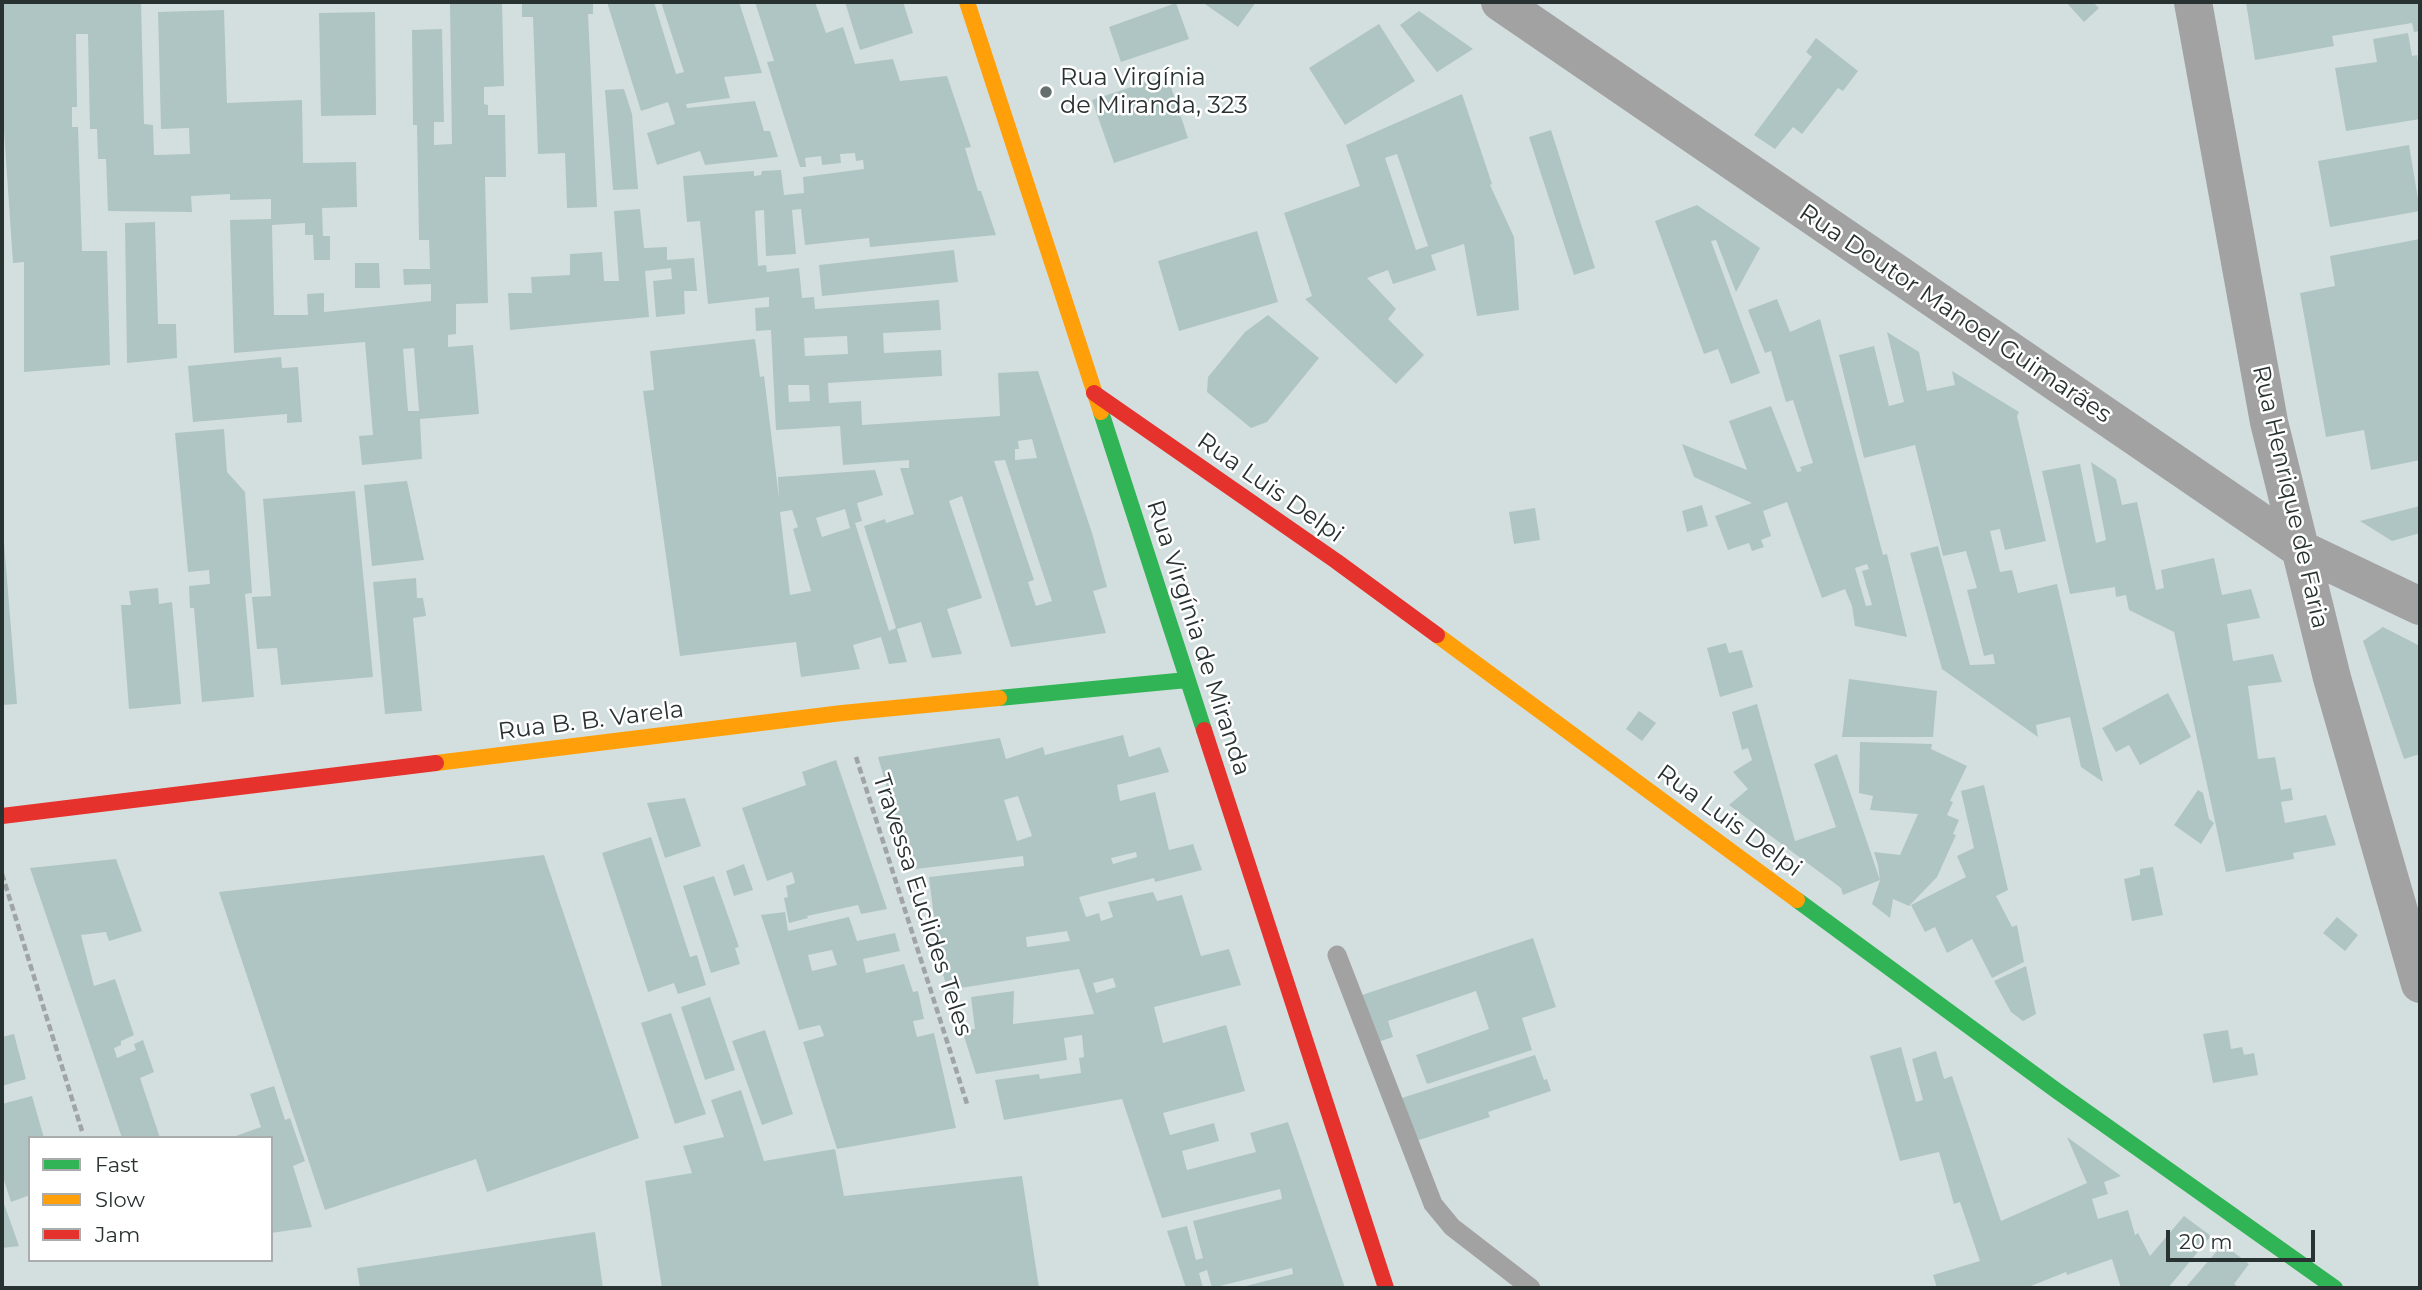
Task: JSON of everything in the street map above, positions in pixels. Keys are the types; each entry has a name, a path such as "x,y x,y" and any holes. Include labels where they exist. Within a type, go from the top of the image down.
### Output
{"street":[{"name":"Rua Virgínia de Miranda","path":"967,2 1386,1288"},
{"name":"Rua Doutor Manoel Guimarães","path":"1500,2 2300,549 2420,606"},
{"name":"Rua Henrique de Faria","path":"2193,2 2269,422 2332,678 2420,984"},
{"name":"Rua Luis Delpi","path":"1094,393 1336,561 2057,1091 2335,1288"},
{"name":"Rua B. B. Varela","path":"2,816 842,713 1187,680"}],"lane":[{"path":"1337,955 1433,1205 1452,1227 1531,1288"}],"path":[{"name":"Travessa Euclides Teles","path":"842,713 968,1107"},
{"path":"2,874 82,1131"}],"building":[{"path":"2,2 141,2 144,124 153,125 154,155 190,154 189,128 161,129 158,12 224,10 227,103 302,100 303,163 356,162 357,207 322,208 323,236 330,236 330,260 314,260 313,235 305,235 305,223 272,225 274,315 308,315 307,294 324,293 324,312 431,301 431,284 404,285 403,269 430,269 429,240 419,240 417,125 413,125 412,30 442,29 444,122 434,122 434,145 452,144 450,2 502,2 504,86 484,87 484,104 488,105 488,115 505,115 506,177 485,177 488,303 456,304 456,334 448,335 448,347 473,345 479,414 420,419 422,459 362,465 359,436 373,435 365,342 234,353 230,220 271,219 271,199 230,200 230,194 191,196 192,212 108,211 106,159 98,159 97,129 90,129 88,34 76,34 77,107 72,107 72,127 78,127 82,251 107,251 110,365 24,372 24,262 13,263 2,101","holes":["414,348 419,411 408,411 403,349"]},
{"path":"522,2 593,2 593,14 588,14 597,207 567,208 565,153 538,154 533,17 522,17"},
{"path":"607,2 654,2 676,74 684,72 661,2 739,2 762,73 724,77 730,98 686,104 687,108 755,101 764,131 770,131 778,157 705,165 700,151 657,165 647,133 675,124 668,102 641,111"},
{"path":"755,2 815,2 826,33 843,27 855,64 893,59 900,81 947,76 971,147 965,148 978,191 981,191 996,235 870,247 869,238 805,245 801,209 792,210 796,254 766,256 764,210 755,211 758,266 766,265 767,272 799,268 802,298 814,297 815,309 939,300 941,330 883,333 884,353 941,350 942,376 828,383 829,403 861,401 862,425 1000,416 998,373 1038,371 1092,533 1107,587 1093,591 1106,633 1011,647 962,496 949,501 982,598 947,609 962,654 932,658 921,622 897,629 907,662 889,664 881,637 853,645 860,669 801,677 796,642 680,656 643,391 654,390 650,351 755,339 760,377 764,376 779,498 778,477 875,470 883,495 857,503 862,521 855,523 889,631 896,628 864,526 885,519 886,523 914,514 900,468 909,468 909,460 843,465 840,426 776,430 771,330 756,331 755,308 769,307 769,297 708,304 700,221 687,222 683,176 754,171 754,176 761,175 762,171 781,170 784,195 804,193 803,177 864,169 863,160 856,161 855,153 840,154 841,163 822,165 821,156 805,158 806,167 800,167 767,62 774,61","holes":["847,336 848,354 805,356 804,338","788,385 809,385 810,401 789,402","1032,439 1037,458 1015,460 1015,449 1019,449 1018,441","1005,460 1052,601 1036,606 1028,582 1034,580 994,461","845,509 850,528 822,537 816,518","792,510 798,527 793,529 811,591 790,595 780,512"]},
{"path":"845,2 903,2 913,33 860,50"},
{"path":"1202,2 1256,2 1238,27"},
{"path":"2066,2 2093,2 2099,8 2084,22"},
{"path":"2246,2 2420,2 2420,31 2414,32 2412,23 2332,36 2334,46 2255,60"},
{"path":"1176,3 1189,39 1121,62 1109,27"},
{"path":"1419,11 1473,49 1437,72 1400,25"},
{"path":"375,12 376,115 321,116 319,13"},
{"path":"1379,24 1415,81 1345,125 1309,68"},
{"path":"2408,33 2412,56 2417,55 2420,74 2420,119 2346,131 2335,68 2377,62 2373,39"},
{"path":"1816,38 1858,71 1843,91 1838,88 1802,134 1793,127 1775,149 1754,135 1812,57 1806,52"},
{"path":"1167,75 1188,138 1114,163 1092,100"},
{"path":"624,89 632,114 638,189 613,190 605,90"},
{"path":"1462,94 1492,184 1490,185 1514,237 1519,310 1477,316 1464,244 1431,255 1436,270 1393,284 1388,270 1367,278 1396,309 1388,319 1424,355 1396,384 1305,299 1312,296 1284,213 1360,186 1346,145","holes":["1397,154 1428,246 1416,250 1385,158"]},
{"path":"1551,130 1595,268 1574,275 1529,137"},
{"path":"2409,145 2420,211 2330,227 2318,161"},
{"path":"1697,205 1760,248 1736,292 1716,240 1711,241 1760,373 1731,384 1718,349 1704,354 1655,221"},
{"path":"640,209 644,248 667,247 667,260 694,258 697,291 684,291 685,314 656,317 653,281 672,279 671,268 645,271 649,317 510,330 508,293 532,293 531,277 570,275 570,254 602,252 604,281 619,281 614,211"},
{"path":"155,222 158,324 176,324 177,358 127,363 125,223"},
{"path":"1257,231 1278,302 1179,331 1158,261"},
{"path":"2420,239 2420,460 2371,470 2364,430 2326,437 2300,293 2335,286 2330,256"},
{"path":"954,250 958,282 822,296 819,265"},
{"path":"355,263 379,263 380,288 355,288"},
{"path":"1777,299 1790,332 1820,319 1883,555 1887,554 1907,637 1855,626 1852,606 1845,589 1822,598 1787,502 1763,511 1771,536 1761,540 1764,547 1752,551 1749,543 1728,550 1715,516 1752,503 1694,477 1682,444 1747,470 1729,421 1771,406 1797,472 1802,471 1800,467 1813,463 1793,400 1786,402 1771,351 1765,353 1748,310","holes":["1867,564 1869,569 1862,571 1872,605 1866,606 1855,568"]},
{"path":"1268,315 1319,358 1267,422 1251,428 1207,392 1208,377 1245,332"},
{"path":"1887,332 1919,352 1927,391 1955,385 1952,371 2019,412 2017,416 2046,541 2005,550 2000,529 1990,531 2000,572 2012,570 2018,593 2057,584 2103,782 2081,767 2070,717 2036,725 2038,737 1942,669 1910,553 1938,546 1970,665 1995,664 1993,654 1984,656 1967,590 1977,588 1966,551 1943,556 1915,445 1864,458 1839,355 1874,346 1889,406 1904,402"},
{"path":"281,357 282,368 298,367 302,422 287,423 287,414 193,422 188,366"},
{"path":"224,429 227,472 245,492 252,593 245,594 254,697 202,702 194,608 190,608 189,586 210,584 209,570 188,572 175,433"},
{"path":"2091,462 2116,479 2122,505 2137,502 2156,590 2164,588 2161,570 2214,558 2222,595 2251,589 2260,618 2227,624 2233,661 2273,654 2282,682 2248,686 2258,759 2275,757 2281,790 2291,788 2293,800 2281,802 2285,823 2326,815 2336,845 2293,853 2294,859 2226,872 2174,632 2129,610 2126,595 2116,597 2115,587 2070,594 2042,471 2080,464 2096,543 2106,540"},
{"path":"407,481 424,560 372,566 364,485"},
{"path":"355,491 373,677 281,685 277,648 257,649 252,597 271,596 263,499"},
{"path":"1702,505 1708,526 1687,532 1682,511"},
{"path":"2420,506 2420,533 2392,541 2360,521"},
{"path":"1535,508 1540,540 1514,544 1509,512"},
{"path":"2,542 17,704 2,705"},
{"path":"416,578 417,598 423,598 426,616 413,618 422,711 385,714 373,582"},
{"path":"158,588 159,604 172,602 181,704 129,709 121,605 131,605 129,591"},
{"path":"2383,627 2420,646 2420,754 2404,759 2363,641"},
{"path":"1726,643 1729,653 1742,650 1753,687 1720,697 1707,648"},
{"path":"1849,679 1937,691 1933,737 1842,737"},
{"path":"2168,693 2191,737 2140,765 2129,745 2116,752 2102,728"},
{"path":"1757,704 1795,841 1836,827 1814,764 1837,754 1880,880 1843,895 1841,888 1729,805 1748,789 1733,772 1752,760 1748,748 1742,750 1732,712"},
{"path":"1639,711 1656,723 1642,741 1626,729"},
{"path":"1123,735 1129,757 1160,747 1169,772 1117,785 1120,801 1155,792 1169,850 1193,844 1202,870 1155,882 1154,878 1079,897 1086,917 1099,913 1101,921 1113,917 1108,902 1153,892 1157,901 1182,895 1201,956 1229,949 1241,985 1154,1007 1163,1043 1226,1025 1245,1091 1163,1113 1170,1135 1214,1123 1219,1141 1182,1151 1187,1170 1256,1152 1250,1133 1288,1122 1345,1288 1238,1288 1293,1274 1292,1268 1212,1288 1207,1270 1199,1273 1203,1288 1186,1288 1167,1231 1187,1226 1196,1260 1203,1258 1193,1221 1282,1199 1280,1189 1162,1218 1122,1099 1004,1120 995,1080 1039,1074 1040,1079 1081,1073 1079,1058 1084,1057 1082,1035 1064,1038 1067,1060 976,1074 962,1030 975,1029 971,997 1014,991 1013,1024 1094,1014 1079,969 948,990 935,950 938,950 929,877 1024,866 1023,856 908,870 899,841 895,842 880,799 889,795 878,757 1000,738 1006,759 1043,747 1045,755","holes":["1018,796 1032,836 1017,841 1004,800","1136,852 1137,857 1113,864 1111,858","1067,931 1070,941 1027,947 1026,937","1113,978 1116,987 1096,993 1093,983"]},
{"path":"1860,742 1932,744 1931,749 1967,766 1950,801 1953,802 1947,815 1959,820 1953,834 1956,835 1937,877 1909,906 1893,899 1890,918 1872,904 1880,880 1874,852 1900,855 1918,814 1870,810 1873,796 1859,793"},
{"path":"836,760 887,909 861,914 858,905 807,916 808,918 789,923 784,898 788,897 786,886 795,883 792,872 767,881 742,808 806,785 802,772"},
{"path":"1984,785 2008,890 1996,896 2012,927 2017,925 2024,962 1992,978 1972,939 1947,953 1935,927 1925,932 1911,905 1966,877 1957,856 1974,848 1961,791"},
{"path":"2198,790 2203,793 2209,819 2214,823 2201,844 2174,825"},
{"path":"685,798 701,846 665,858 647,803"},
{"path":"651,837 690,957 697,955 706,985 678,994 674,983 648,992 602,853"},
{"path":"544,855 639,1138 487,1192 476,1159 325,1210 219,892"},
{"path":"116,859 142,931 109,941 106,932 81,935 94,986 115,979 134,1035 114,1048 117,1058 136,1050 134,1044 143,1040 154,1072 140,1078 159,1136 121,1136 30,868"},
{"path":"744,864 753,890 734,896 726,871"},
{"path":"2153,867 2163,915 2132,921 2124,879 2140,875 2140,869"},
{"path":"714,876 739,947 735,948 740,964 711,973 683,886"},
{"path":"785,912 788,931 849,917 857,941 895,933 900,951 863,959 866,973 904,964 913,992 918,991 924,1019 913,1021 917,1037 934,1033 956,1128 837,1149 803,1042 824,1036 820,1025 799,1030 761,915","holes":["832,950 837,965 812,971 808,955"]},
{"path":"2337,917 2358,935 2345,951 2323,933"},
{"path":"1533,938 1556,1007 1522,1018 1532,1050 1427,1084 1416,1055 1489,1029 1476,991 1388,1021 1393,1037 1375,1043 1359,996"},
{"path":"2026,966 2036,1014 2023,1021 2011,1012 1994,981"},
{"path":"710,997 735,1070 705,1080 681,1007"},
{"path":"671,1013 706,1114 675,1124 641,1023"},
{"path":"765,1030 793,1114 762,1125 732,1041"},
{"path":"2228,1030 2231,1049 2242,1047 2244,1055 2254,1053 2258,1075 2213,1083 2203,1034"},
{"path":"14,1034 26,1079 2,1086 2,1037"},
{"path":"1901,1047 1916,1102 1923,1100 1912,1059 1936,1051 1944,1079 1952,1076 2001,1221 2087,1183 2067,1137 2121,1176 2104,1182 2108,1194 2092,1199 2098,1219 2128,1210 2135,1235 2138,1233 2150,1256 2184,1216 2211,1236 2168,1288 2121,1288 2112,1259 2067,1275 2066,1272 2031,1286 2032,1288 1937,1288 1933,1275 1980,1261 1960,1202 1954,1204 1939,1152 1900,1161 1870,1056"},
{"path":"1535,1055 1551,1091 1488,1112 1490,1117 1416,1141 1402,1098"},
{"path":"274,1086 285,1120 290,1118 305,1161 293,1166 312,1227 273,1233 273,1136 236,1136 261,1127 250,1094"},
{"path":"741,1090 764,1161 835,1149 844,1196 1022,1176 1039,1288 662,1288 645,1181 692,1173 683,1146 724,1137 711,1100"},
{"path":"32,1096 43,1136 28,1136 28,1196 11,1202 2,1174 2,1104"},
{"path":"2,1198 19,1246 2,1248"},
{"path":"595,1232 603,1288 360,1288 357,1268"},
{"path":"2223,1244 2249,1264 2234,1284 2240,1288 2185,1288"}],"traffic: fast":[{"path":"1101,412 1204,730"},
{"path":"999,698 1187,680"},
{"path":"1797,900 2057,1091 2335,1288"}],"traffic: slow":[{"path":"967,2 1101,412"},
{"path":"1437,635 1797,900"},
{"path":"436,763 842,713 999,698"}],"traffic: jam":[{"path":"1094,393 1336,561 1437,635"},
{"path":"1204,730 1386,1288"},
{"path":"2,816 436,763"}],"place":[{"name":"Rua Virgínia de Miranda, 323","path":"1046,92"}]}
